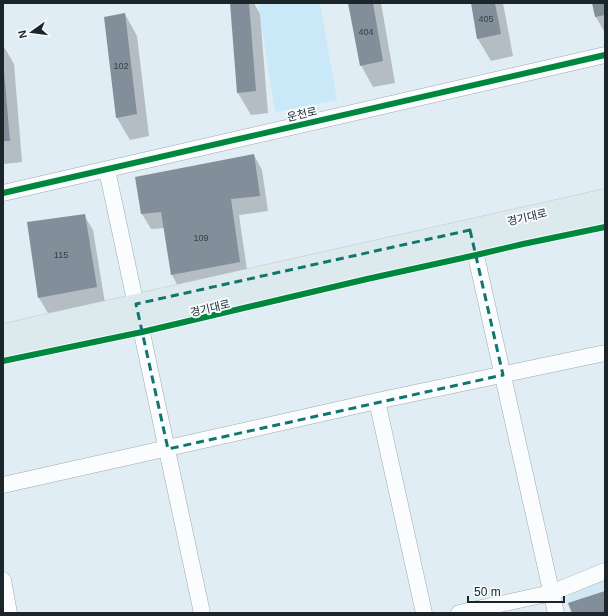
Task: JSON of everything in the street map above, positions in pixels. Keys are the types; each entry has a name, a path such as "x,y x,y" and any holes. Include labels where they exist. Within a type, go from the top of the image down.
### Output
{"main road":[{"name":"경기대로","path":"3,354 138,314 472,239 605,200"},
{"name":"경기대로","path":"472,239 605,219"},
{"name":"경기대로","path":"3,334 138,314"}],"street":[{"name":"운천로","path":"3,193 605,54"},
{"path":"107,170 202,613"},
{"path":"472,239 556,613"},
{"path":"3,485 377,401 605,353"},
{"path":"377,401 424,613"},
{"path":"459,613 551,593 605,571"},
{"path":"3,580 10,613"}],"highlighted area":[{"path":"470,230 503,375 168,449 136,304"}],"shaded area":[{"path":"258,3 320,3 337,100 275,112"},
{"path":"605,580 605,613 570,613 566,599 571,594"}],"building":[{"path":"230,3 249,3 256,91 237,93"},
{"path":"348,3 373,3 383,61 360,66"},
{"path":"471,3 495,3 501,34 477,39"},
{"path":"592,3 605,3 605,15 595,17"},
{"path":"125,13 137,114 116,118 104,17"},
{"path":"4,71 10,141 3,141"},
{"path":"254,154 260,196 231,199 240,262 171,275 161,212 141,214 135,177"},
{"path":"85,214 97,287 38,298 27,222"},
{"path":"605,591 605,613 572,613 568,603"}],"cycle path":[{"path":"3,193 605,55"},
{"path":"3,361 142,332 367,279 605,227"}]}
